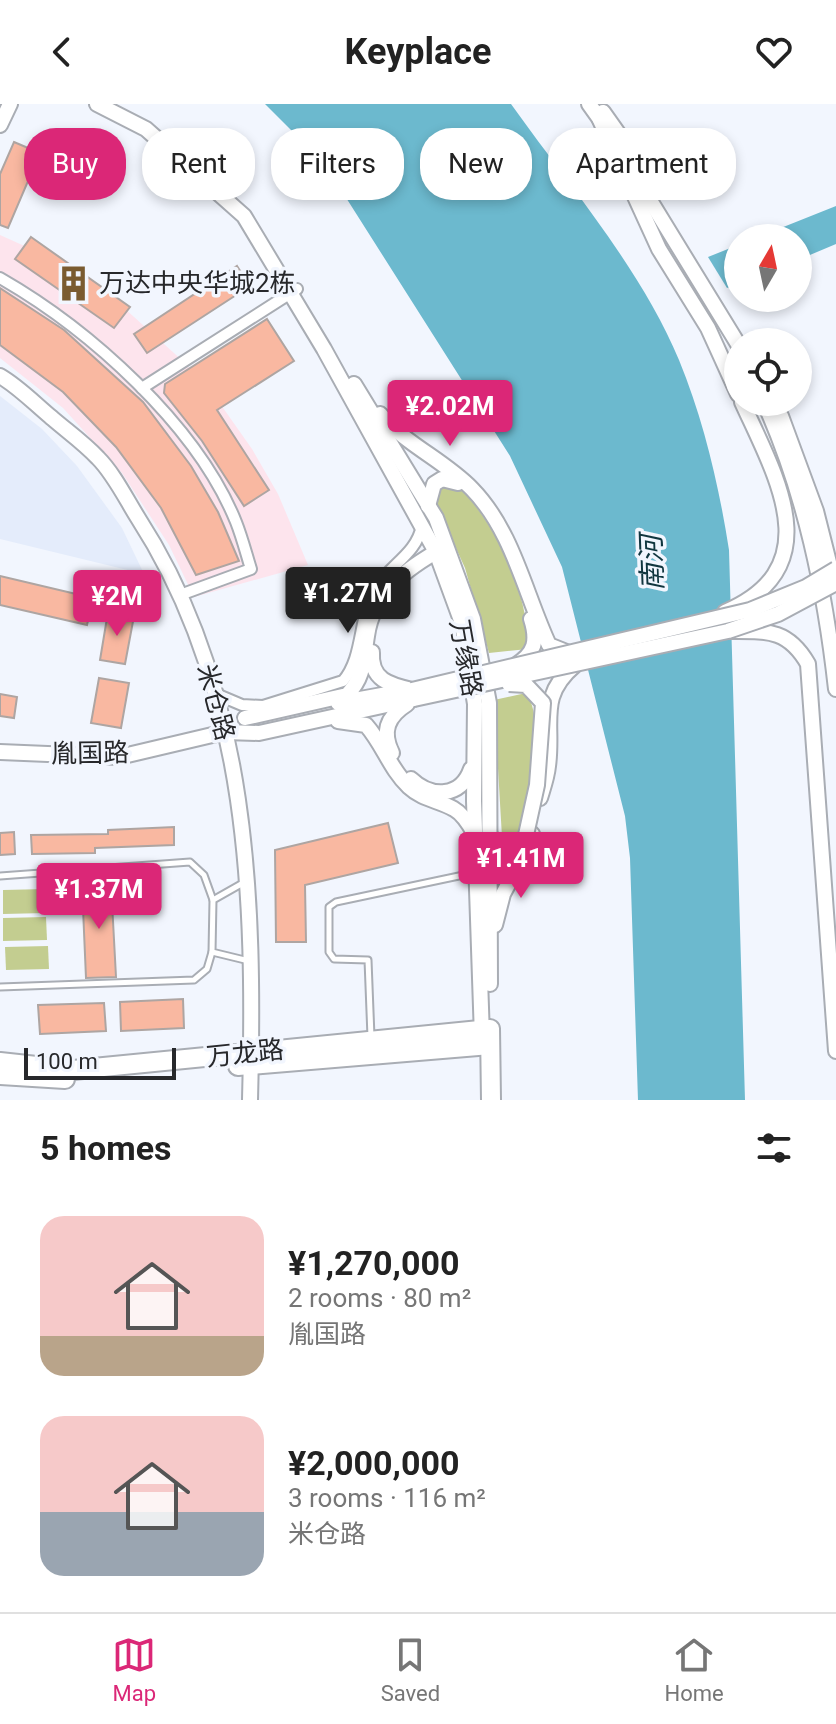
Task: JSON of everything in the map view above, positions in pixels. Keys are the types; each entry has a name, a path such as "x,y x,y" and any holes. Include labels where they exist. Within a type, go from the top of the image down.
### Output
{"highway":[{"name":"万龙路","path":"0,1062 73,1070 251,1059 371,1041 486,1038"},
{"name":"万龙路","path":"0,1075 77,1079 251,1059 486,1038"},
{"name":"万缘路","path":"483,1100 486,1038"},
{"name":"万缘路","path":"486,1038 491,1100"}],"street":[{"path":"0,125 10,104"},
{"name":"万缘路","path":"97,104 146,129 244,216 355,385 428,506 462,623 475,704 474,758 483,835 490,947 486,1038"},
{"name":"万缘路","path":"115,104 150,123 250,211 423,524 444,554 473,619 489,703 483,835 478,872 486,1038"},
{"path":"589,104 737,328"},
{"path":"598,104 634,155 687,251"},
{"path":"600,120 659,249 708,328 724,363"},
{"path":"0,278 78,330 142,388 208,473 235,520 251,569 180,595"},
{"path":"142,388 294,291"},
{"path":"716,298 730,328"},
{"name":"米仓路","path":"0,376 100,459 153,541 197,636 216,694 241,805 251,961 250,1100"},
{"path":"355,385 408,442 472,489 503,540 549,645 572,659"},
{"path":"706,620 757,596 775,579 786,533 782,496 748,416"},
{"path":"769,416 805,514 828,623 836,689"},
{"path":"779,416 816,511 836,590"},
{"path":"428,506 434,484 452,479 465,488 503,540 535,633 534,648 528,658 516,666"},
{"path":"216,694 242,705 263,706 343,681 352,671 363,615 374,590 388,570 413,550 423,524"},
{"path":"444,554 412,575 393,593 374,632 372,661 377,677 413,695 510,684 526,685 543,703 537,785 527,844"},
{"path":"245,718 347,695 363,673 367,633 386,592 410,566 444,554"},
{"path":"474,758 467,781 454,791 438,791 417,784 387,743 387,726 393,713 413,695 516,666 572,659 750,610 806,587 836,569"},
{"path":"413,695 572,659 728,631 778,614 836,583"},
{"path":"728,631 775,633 799,649 808,664 836,1051"},
{"path":"490,947 503,894 527,844 548,766 549,703 559,678 572,659"},
{"name":"胤国路","path":"225,732 245,718 413,695"},
{"name":"胤国路","path":"0,752 119,757 225,732 259,733 413,695"},
{"path":"259,733 342,720 366,725 404,781 429,800 457,810 483,835 507,852 527,844"}],"lane":[{"path":"0,876 190,862 204,875 213,900 212,952 207,969 194,980 0,987"},
{"path":"371,1041 368,960 334,959 329,952 329,907 336,902 478,872"},
{"path":"213,900 248,880"},
{"path":"212,952 251,961"}],"shaded area":[{"path":"0,235 29,248 123,307 185,363 221,405 252,449 278,494 308,565 194,597 169,545 122,473 63,408 0,358"},
{"path":"0,396 42,429 77,466 122,528 144,574 0,539"}],"green space":[{"path":"454,483 483,516 507,559 523,605 528,649 489,653 465,568 435,502 442,484"},
{"path":"526,693 535,722 534,759 522,831 517,840 509,842 502,837 494,700"},
{"path":"46,889 46,913 3,914 3,890"},
{"path":"46,917 47,940 3,941 3,918"},
{"path":"48,946 49,969 6,970 5,947"}],"water":[{"name":"南河","path":"265,104 511,104 529,128 420,128 420,200 532,200 532,133 548,154 548,200 581,200 645,293 679,360 703,430 729,550 745,1100 638,1100 630,858 625,816 562,567 510,456 347,200 404,200 404,128 289,128"},
{"path":"836,206 836,244 812,254 812,224 791,224"},
{"path":"724,251 724,283 708,257"}],"building":[{"path":"14,142 24,146 24,190 8,228 0,225 0,174"},
{"name":"万达中央华城2栋","path":"31,237 130,307 114,328 15,259"},
{"path":"237,266 250,286 147,353 134,334"},
{"path":"0,288 64,330 143,402 191,466 218,512 239,561 196,575 161,508 116,447 63,392 0,345"},
{"path":"267,319 294,361 217,410 269,490 244,506 202,441 164,393 165,384"},
{"path":"0,576 93,598 87,625 0,605"},
{"path":"108,612 134,616 125,664 100,660"},
{"path":"99,678 129,683 121,728 91,723"},
{"path":"0,694 17,697 14,718 0,716"},
{"path":"388,823 398,863 305,885 306,942 276,942 275,850"},
{"path":"174,827 174,845 95,848 95,853 32,854 31,835 108,834 108,830"},
{"path":"14,832 15,854 0,855 0,833"},
{"path":"111,884 116,977 86,978 82,885"},
{"path":"183,999 184,1028 121,1031 120,1002"},
{"path":"104,1003 106,1031 40,1034 38,1005"}],"place":[{"name":"万达中央华城2栋","path":"73,283"}]}
